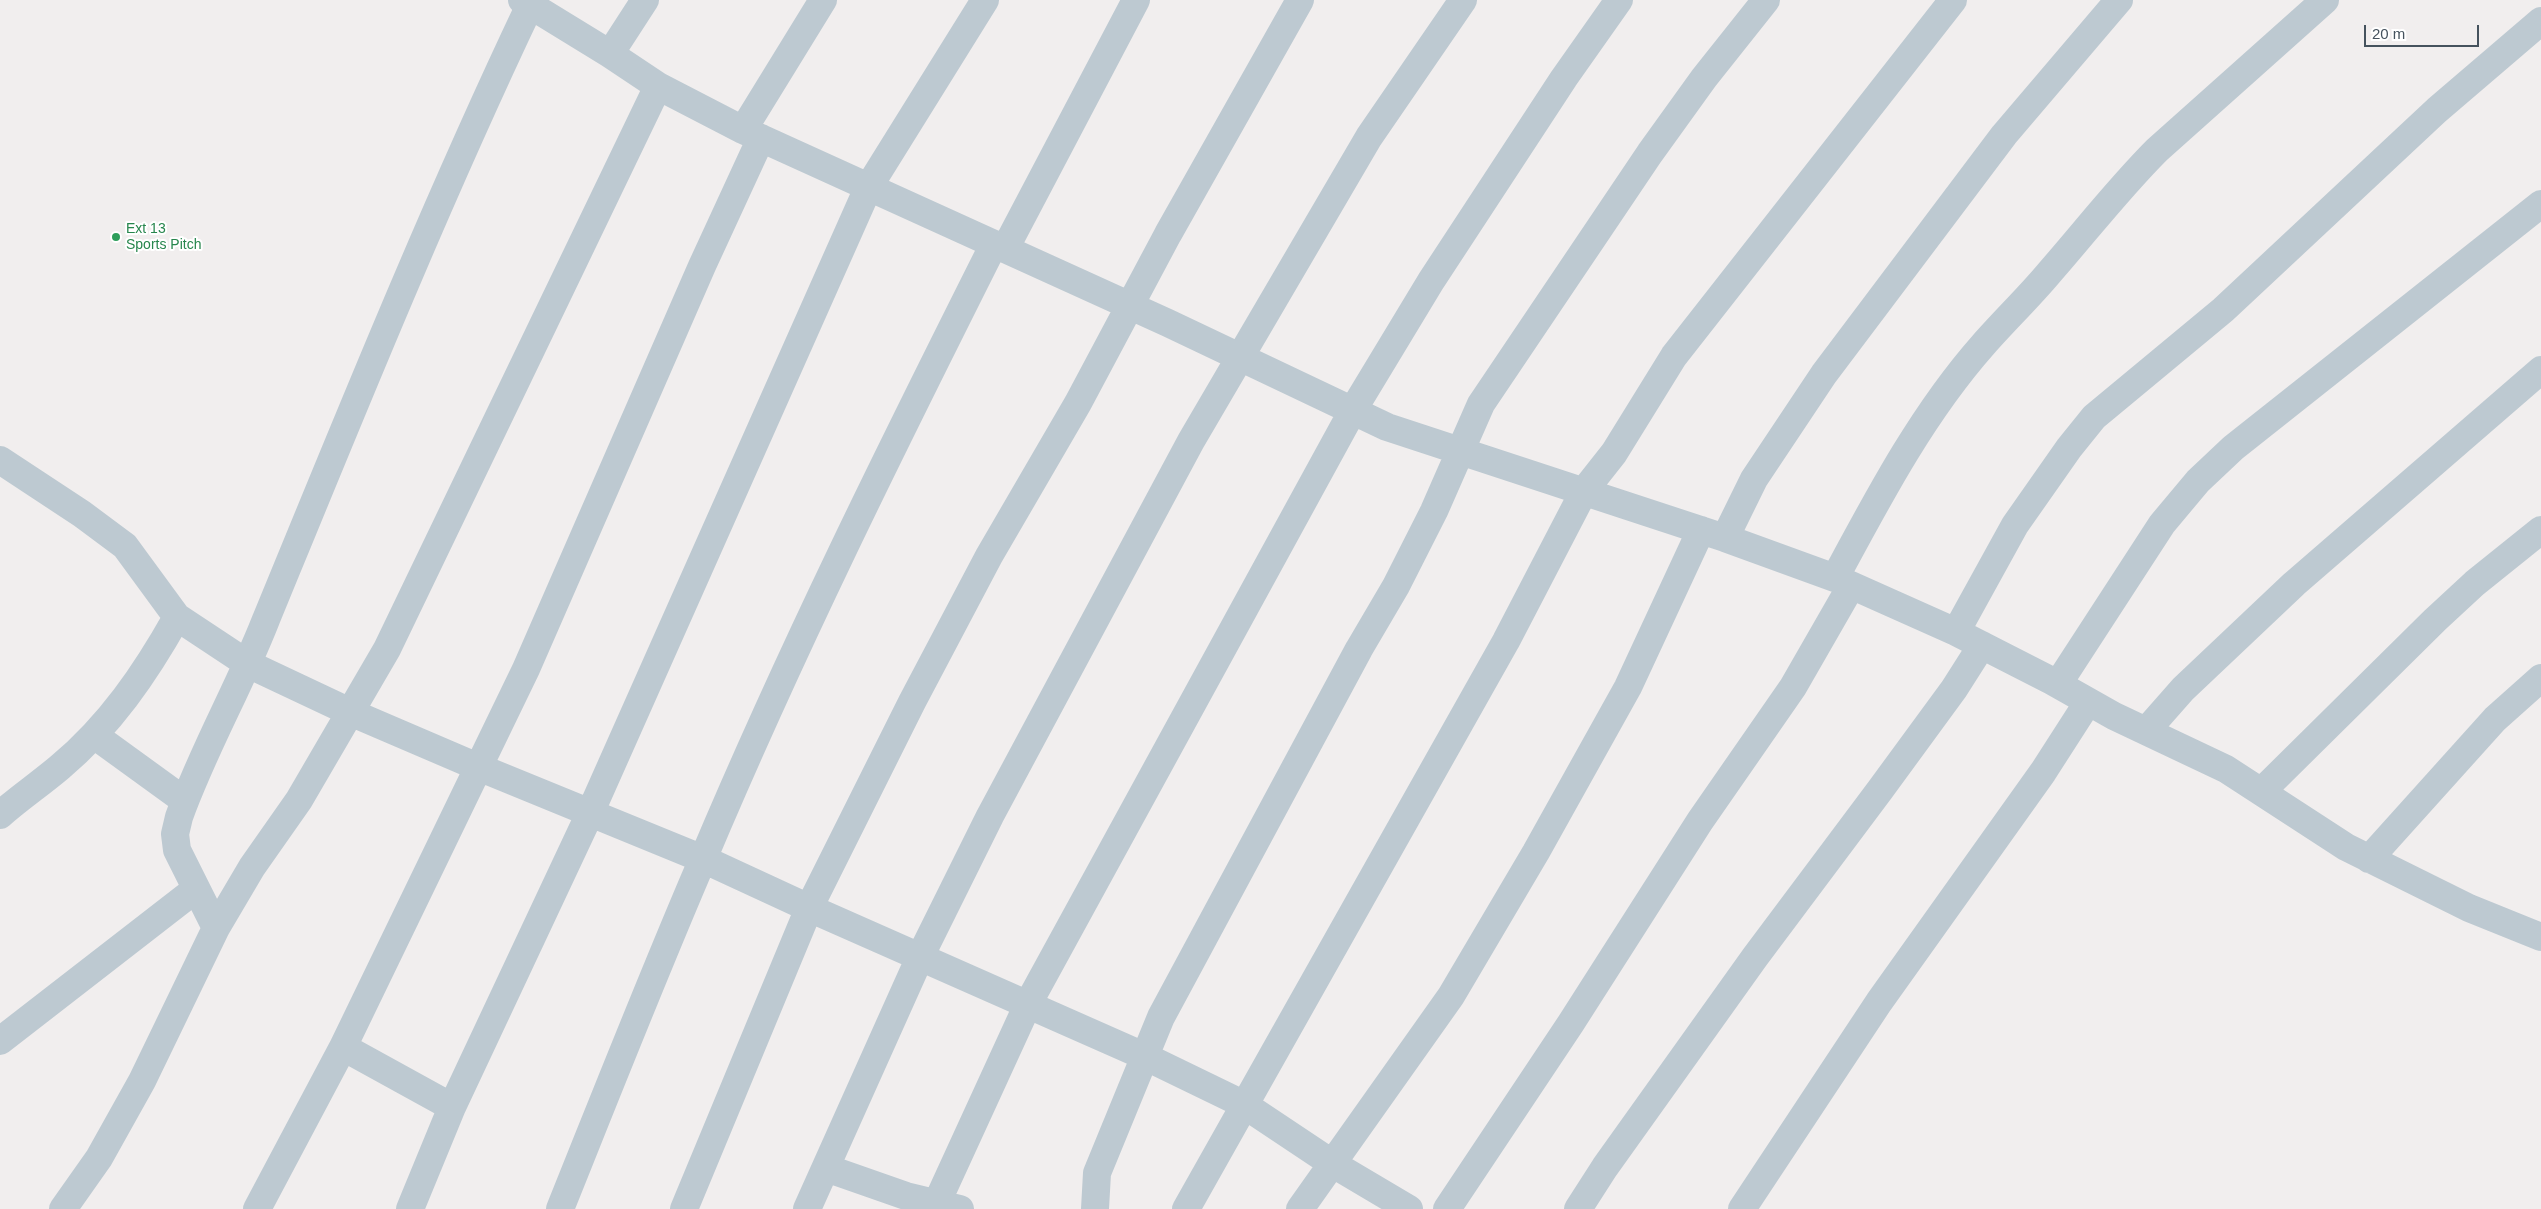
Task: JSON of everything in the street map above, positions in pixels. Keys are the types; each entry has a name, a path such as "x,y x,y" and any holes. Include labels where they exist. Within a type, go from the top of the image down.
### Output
{"street":[{"path":"610,54 644,0"},
{"path":"257,1209 343,1048 526,669 702,266 752,134 823,0"},
{"path":"410,1209 452,1107 591,811 868,188 985,0"},
{"path":"560,1209 703,858 791,662 897,437 999,247 1136,0"},
{"path":"684,1209 809,908 912,702 985,565 1078,403 1129,306 1300,0"},
{"path":"807,1209 920,957 1000,798 1191,441 1370,137 1463,0"},
{"path":"826,1168 943,1207 1028,1004 1353,410 1431,280 1564,78 1619,0"},
{"path":"1095,1209 1097,1173 1161,1017 1256,838 1396,586 1434,511 1481,404 1650,153 1704,78 1766,0"},
{"path":"1186,1209 1243,1104 1506,641 1584,491 1614,453 1674,356 1953,0"},
{"path":"1300,1209 1451,996 1536,852 1713,534 1754,479 1824,374 2004,135 2119,0"},
{"path":"1447,1209 1571,1023 1700,821 1793,687 1843,582 1877,498 1927,421 1982,346 2027,299 2137,170 2325,0"},
{"path":"216,928 177,850 175,834 185,801 248,664 526,3 610,54 658,86 752,134 1240,357 1387,427 1713,534 1843,582 1956,632 2058,684 2088,702 2226,769 2346,847 2469,908 2541,936"},
{"path":"1956,632 2015,526 2069,448 2094,417 2230,303 2438,110 2541,21"},
{"path":"63,1209 99,1158 142,1081 216,928 252,866 299,800 352,712 413,597 658,86"},
{"path":"2058,684 2162,524 2205,474 2233,448 2541,204"},
{"path":"2146,730 2183,688 2219,652 2300,578 2541,370"},
{"path":"0,460 82,514 125,546 177,617 248,664 478,767 591,811 703,858 809,908 1144,1056 1243,1104 1401,1207"},
{"path":"2262,791 2435,620 2475,583 2541,530"},
{"path":"0,815 60,767 94,736 135,686 177,617"},
{"path":"1578,1209 1605,1167 1720,1005 1954,689 1982,645"},
{"path":"2369,858 2494,719 2541,678"},
{"path":"1742,1209 1879,1002 2043,772 2088,702"},
{"path":"94,736 185,801"},
{"path":"0,1041 196,889"},
{"path":"343,1048 452,1107"}],"place":[{"name":"Ext 13 Sports Pitch","path":"116,237"}]}
